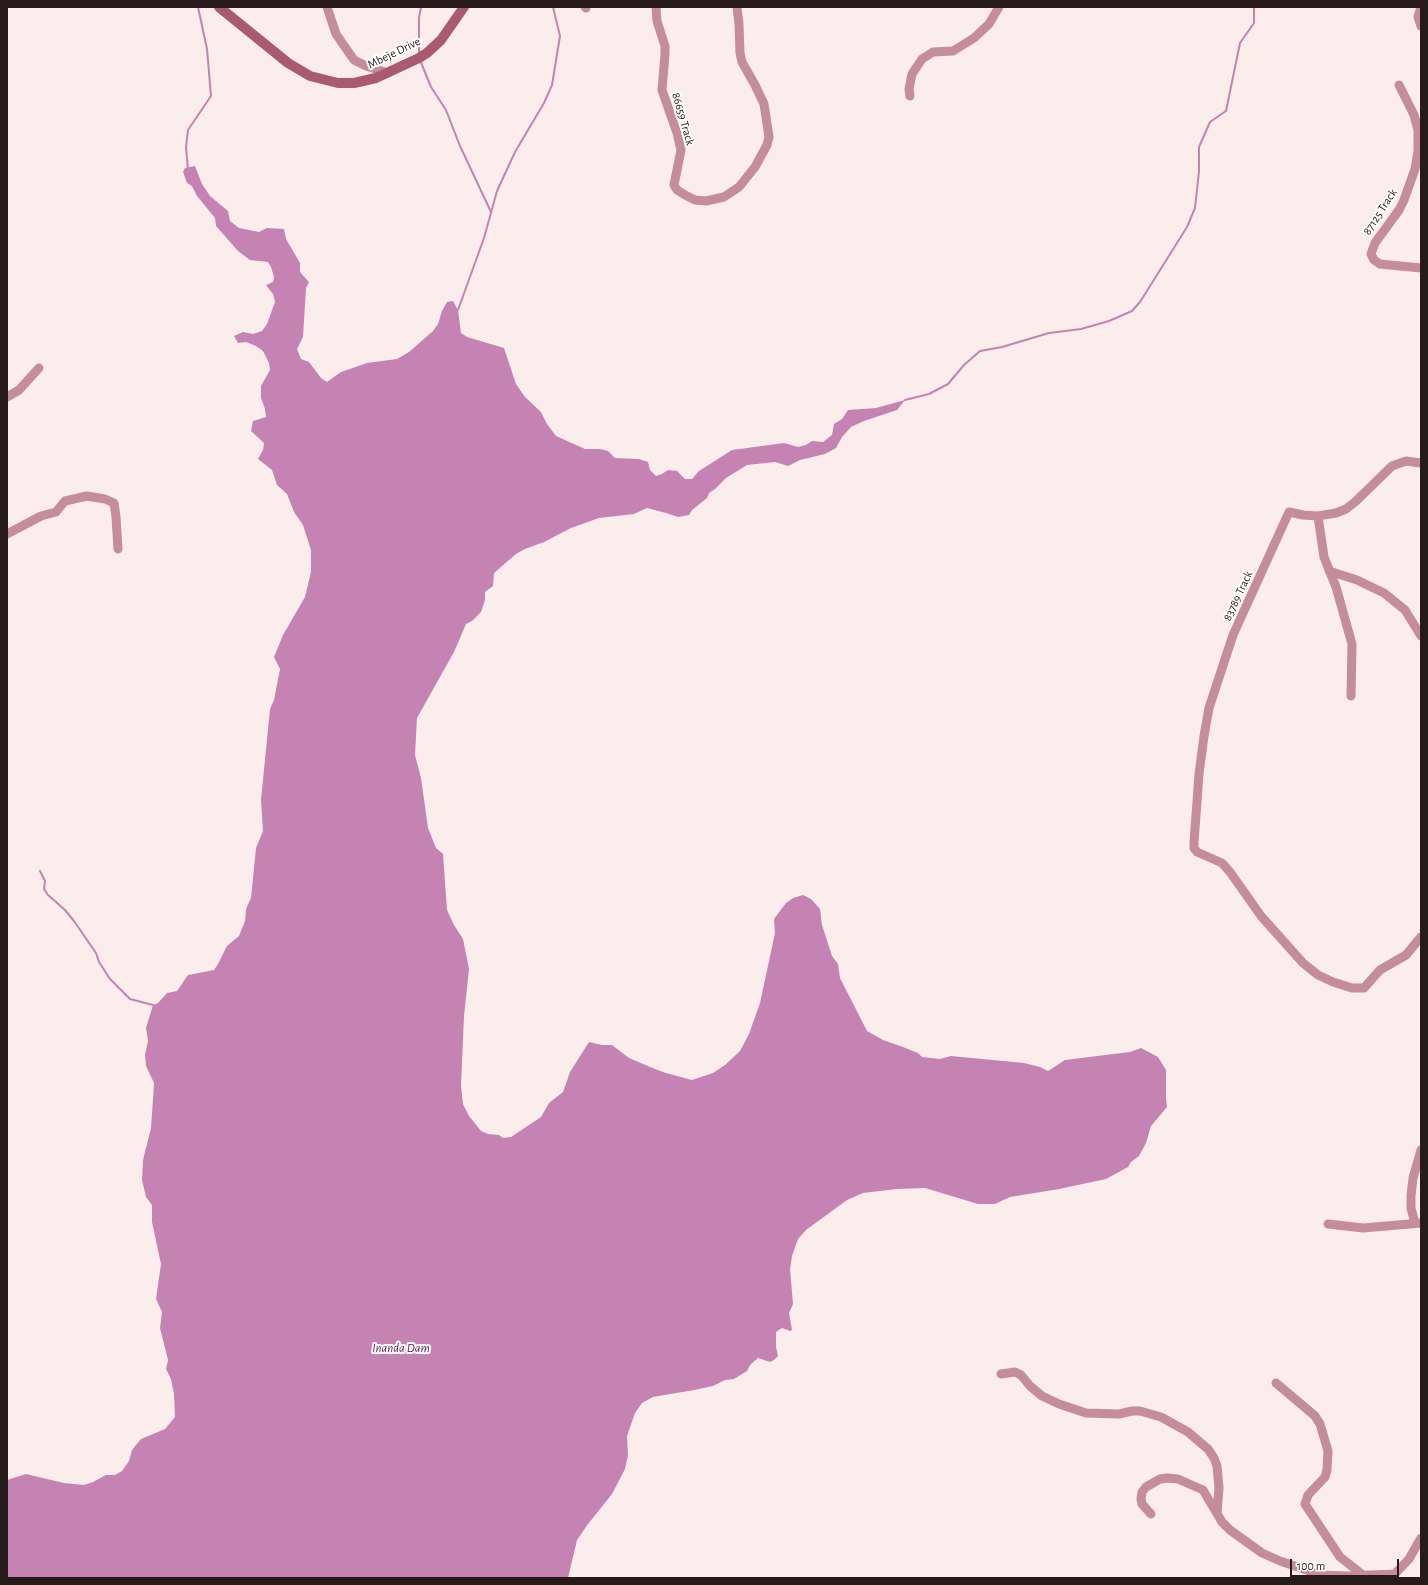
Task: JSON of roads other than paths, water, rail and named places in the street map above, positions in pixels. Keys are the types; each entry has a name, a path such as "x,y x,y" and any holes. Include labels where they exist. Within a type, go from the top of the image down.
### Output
{"street":[{"name":"Mbeje Drive","path":"219,7 288,63 310,76 338,83 354,83 364,81 388,73 417,59 434,47 447,32 464,7"},
{"path":"327,7 336,34 354,60 366,66 388,73"},
{"name":"86659 Track","path":"656,7 657,21 665,54 662,90 677,133 681,150 674,185 684,196 696,200 706,201 724,197 739,187 755,168 767,145 769,137 764,104 745,69 740,53 737,7"},
{"path":"910,96 909,89 912,74 922,59 933,52 953,51 974,38 989,24 999,7"},
{"path":"1421,7 1418,17 1421,26"},
{"name":"87125 Track","path":"1399,85 1414,115 1418,130 1418,151 1415,169 1399,210 1375,243 1370,254 1374,260 1380,264 1421,268"},
{"path":"7,397 19,390 39,368"},
{"name":"83789 Track","path":"1421,464 1406,461 1399,463 1383,474 1365,493 1346,509 1331,514 1318,516 1289,512 1233,635 1207,715 1199,774 1194,842 1196,852 1222,863 1261,916 1303,963 1318,975 1334,982 1352,988 1364,988 1380,970 1406,955 1421,937"},
{"path":"7,534 41,516 56,512 65,501 86,496 105,499 114,503 118,549"},
{"path":"1318,516 1322,546 1329,571 1336,587 1352,644 1351,696"},
{"path":"1329,571 1357,580 1384,592 1405,610 1421,636"},
{"path":"1328,1224 1363,1228 1418,1223 1411,1208 1411,1196 1413,1178 1421,1150"},
{"path":"1001,1374 1015,1372 1021,1375 1030,1386 1042,1396 1059,1404 1086,1413 1119,1414 1140,1411 1161,1417 1188,1432 1208,1449 1217,1466 1219,1488 1217,1513"},
{"path":"1276,1384 1315,1416 1320,1424 1328,1451 1327,1470 1325,1477 1308,1495 1305,1504 1340,1557 1363,1575"},
{"path":"1151,1514 1142,1504 1141,1499 1142,1492 1146,1487 1160,1479 1167,1478 1189,1483 1203,1490 1222,1522 1240,1538 1262,1553 1280,1561 1321,1575 1393,1576 1409,1559 1421,1538"}],"water":[{"name":"Inanda Dam","path":"195,166 202,184 210,196 228,211 230,221 239,228 259,232 267,228 284,229 286,239 300,263 300,272 309,282 306,288 303,337 297,349 301,359 309,362 321,378 327,382 341,372 367,363 397,359 409,352 433,331 438,324 442,311 447,302 453,301 458,310 461,333 467,337 504,348 516,384 525,397 541,412 547,424 556,436 585,449 600,449 608,451 615,458 639,459 648,462 650,470 656,476 668,470 677,471 685,479 692,479 699,471 732,450 784,443 798,447 806,445 812,441 823,442 832,435 834,424 842,419 848,410 876,408 905,400 897,410 851,427 842,437 836,448 825,454 800,460 788,466 775,462 747,465 726,478 709,493 707,498 692,510 689,515 678,517 647,508 634,514 599,518 571,528 544,542 525,549 516,554 494,573 493,586 485,592 485,600 481,612 472,621 466,624 454,652 417,718 415,755 421,778 428,828 436,848 443,854 447,910 463,939 469,969 464,1016 461,1086 463,1104 469,1116 481,1131 488,1134 499,1135 503,1138 511,1137 541,1117 549,1103 563,1092 570,1072 589,1042 602,1045 612,1045 629,1058 666,1073 692,1080 713,1073 725,1065 740,1051 749,1034 760,1003 775,933 774,919 786,903 793,898 803,895 811,899 820,909 822,925 832,956 838,964 840,978 867,1031 883,1040 918,1053 922,1057 940,1059 951,1056 1024,1063 1040,1067 1048,1071 1065,1060 1130,1052 1141,1048 1158,1057 1166,1070 1167,1107 1151,1126 1146,1143 1139,1156 1131,1162 1128,1167 1106,1179 1010,1197 995,1204 978,1204 925,1188 897,1189 863,1193 847,1200 806,1230 798,1239 792,1256 790,1269 793,1304 789,1313 792,1330 790,1331 782,1328 776,1332 776,1347 778,1356 770,1362 758,1358 750,1365 747,1371 734,1379 725,1380 713,1386 653,1397 642,1403 635,1413 627,1436 628,1455 625,1469 612,1494 577,1540 568,1578 7,1578 7,1480 26,1474 64,1483 84,1485 106,1475 115,1475 122,1471 129,1461 132,1450 141,1439 165,1429 175,1417 174,1394 171,1379 166,1369 168,1360 160,1328 162,1312 156,1299 161,1264 152,1222 152,1205 146,1197 142,1180 143,1160 151,1128 154,1083 146,1066 145,1055 148,1041 146,1028 153,1005 158,1003 167,993 177,991 188,975 214,970 227,946 239,936 245,921 246,909 251,898 256,848 263,831 261,800 270,709 274,700 280,669 274,657 283,635 305,597 311,572 311,550 303,525 294,512 287,494 277,485 272,470 258,459 263,450 264,443 251,431 253,421 266,417 261,398 261,386 270,370 269,363 263,351 246,342 238,343 234,336 243,332 253,334 262,331 267,324 275,302 273,294 266,285 273,282 274,277 268,262 250,260 238,251 216,226 215,218 197,196 192,186 187,183 183,172 185,168"}],"waterway":[{"path":"188,169 186,147 188,130 211,96 207,49 198,7"},
{"path":"419,54 419,18 421,7"},
{"path":"458,310 484,238 497,191 515,152 544,103 552,85 560,36 553,7"},
{"path":"905,400 929,394 948,384 964,365 980,351 1002,347 1049,333 1081,329 1109,321 1132,311 1140,302 1187,227 1195,208 1199,171 1199,147 1210,122 1226,111 1240,43 1254,23 1254,7"},
{"path":"420,60 431,87 446,110 460,146 491,212"},
{"path":"40,871 45,881 44,889 74,921 96,953 99,962 110,979 130,999 153,1005"}]}
